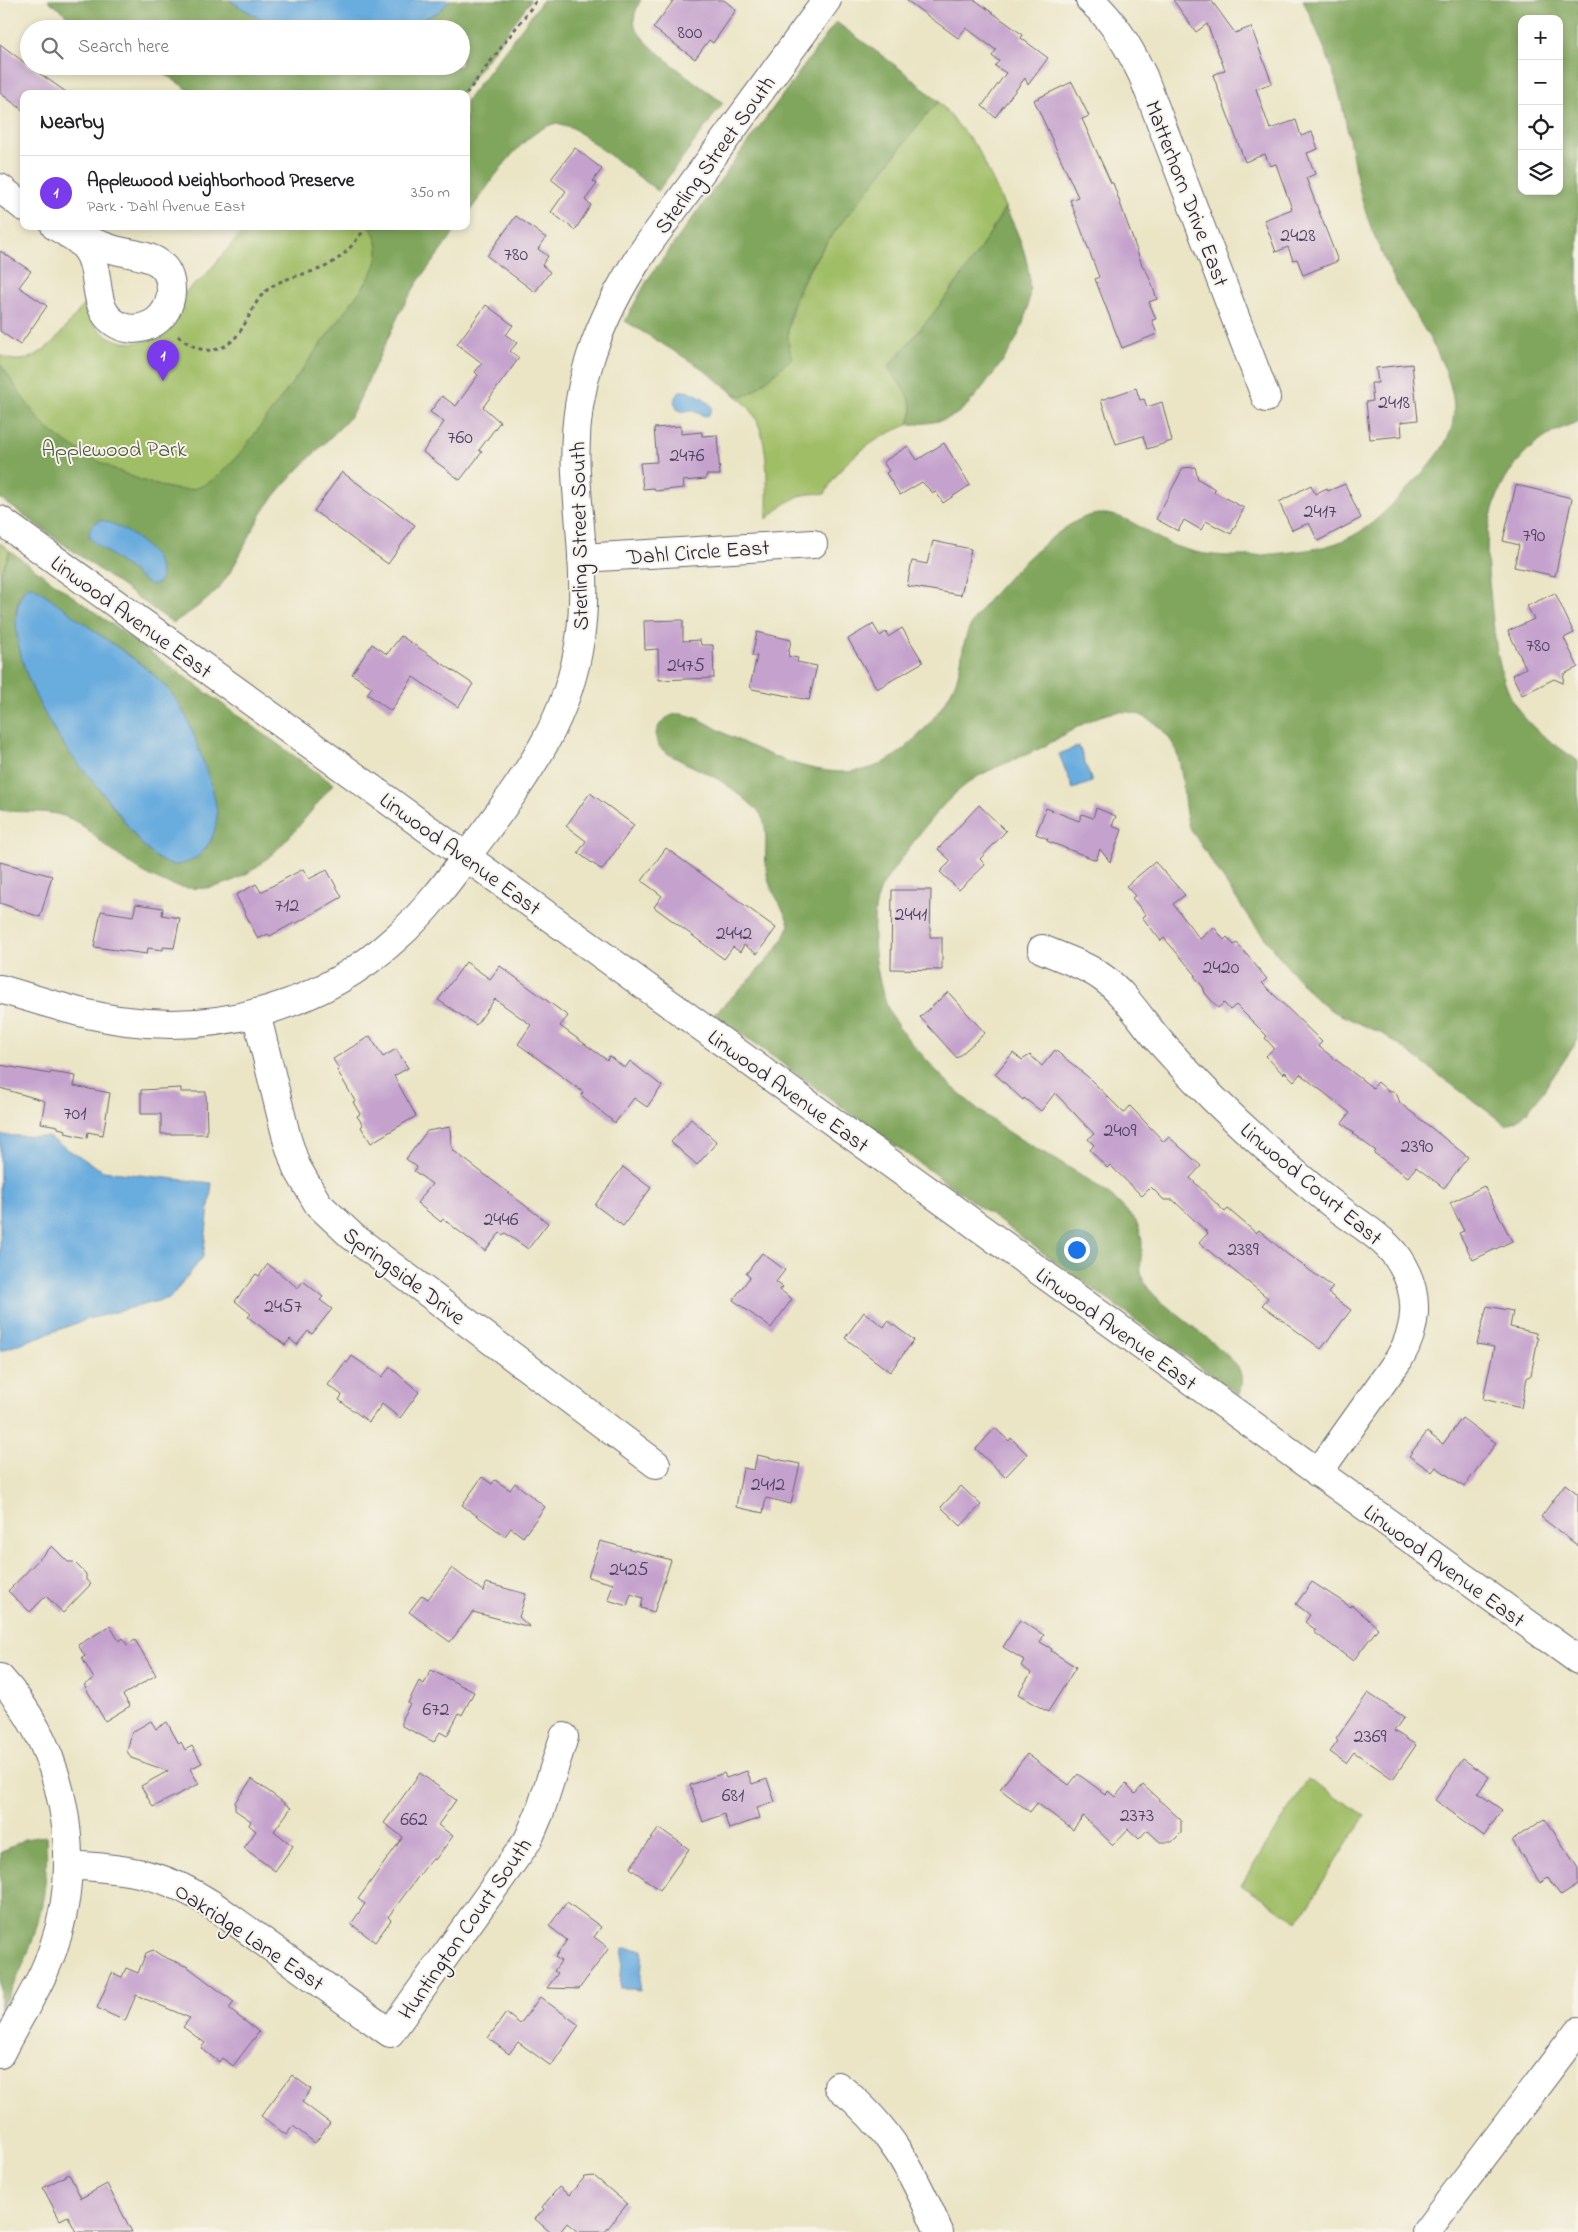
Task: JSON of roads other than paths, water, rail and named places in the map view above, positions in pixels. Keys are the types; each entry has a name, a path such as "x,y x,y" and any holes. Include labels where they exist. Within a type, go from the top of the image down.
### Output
{"street":[{"name":"Sterling Street South","path":"0,989 102,1016 154,1024 210,1022 256,1014 303,998 332,984 384,949 423,911 466,857 532,767 543,750 563,707 570,686 580,639 583,598 576,471 577,421 587,367 602,323 624,281 644,250 827,0"},
{"name":"Matterhorn Drive East","path":"1090,0 1114,25 1143,76 1266,398"},
{"path":"0,188 20,203"},
{"path":"62,230 111,249 145,256 162,266 168,275 171,295 168,306 160,318 148,326 136,329 120,326 109,318 99,302 91,257 82,244 62,230"},
{"name":"Linwood Avenue East","path":"0,520 1578,1660"},
{"name":"Dahl Circle East","path":"582,558 813,544"},
{"name":"Linwood Court East","path":"1042,949 1091,970 1109,982 1176,1060 1228,1113 1318,1192 1387,1246 1403,1267 1411,1286 1414,1303 1414,1320 1408,1344 1318,1473"},
{"name":"Springside Drive","path":"256,1014 291,1152 302,1179 318,1204 352,1236 656,1464"},
{"path":"0,1678 31,1720 51,1763 63,1806 68,1865 62,1917 53,1949 36,1989 0,2054"},
{"name":"Huntington Court South","path":"390,2033 528,1840 540,1812 564,1737"},
{"name":"Oakridge Lane East","path":"68,1865 138,1871 163,1878 188,1890 214,1906 390,2033"},
{"path":"1426,2232 1578,2031"},
{"path":"838,2086 880,2126 902,2156 940,2232"}],"water":[{"path":"229,0 450,0 438,12 422,20 261,20"},
{"path":"680,391 693,393 707,401 712,408 709,415 705,416 693,411 677,409 674,401"},
{"path":"101,520 121,528 142,543 158,563 161,573 159,583 151,585 143,580 94,542 89,536 90,530 94,524"},
{"path":"32,586 155,676 178,703 196,740 217,810 216,827 207,847 192,860 174,865 165,863 147,850 59,738 36,697 28,678 18,639 16,620 19,602 26,587"},
{"path":"1079,746 1092,782 1073,789 1059,754"},
{"path":"0,1135 48,1137 103,1171 212,1183 203,1257 170,1298 88,1319 0,1351"},
{"path":"623,1948 643,1949 640,1990 620,1988"}],"place":[{"name":"Applewood Neighborhood Preserve","path":"163,381"}],"park label":[{"name":"Applewood Park","path":"114,448"}]}
